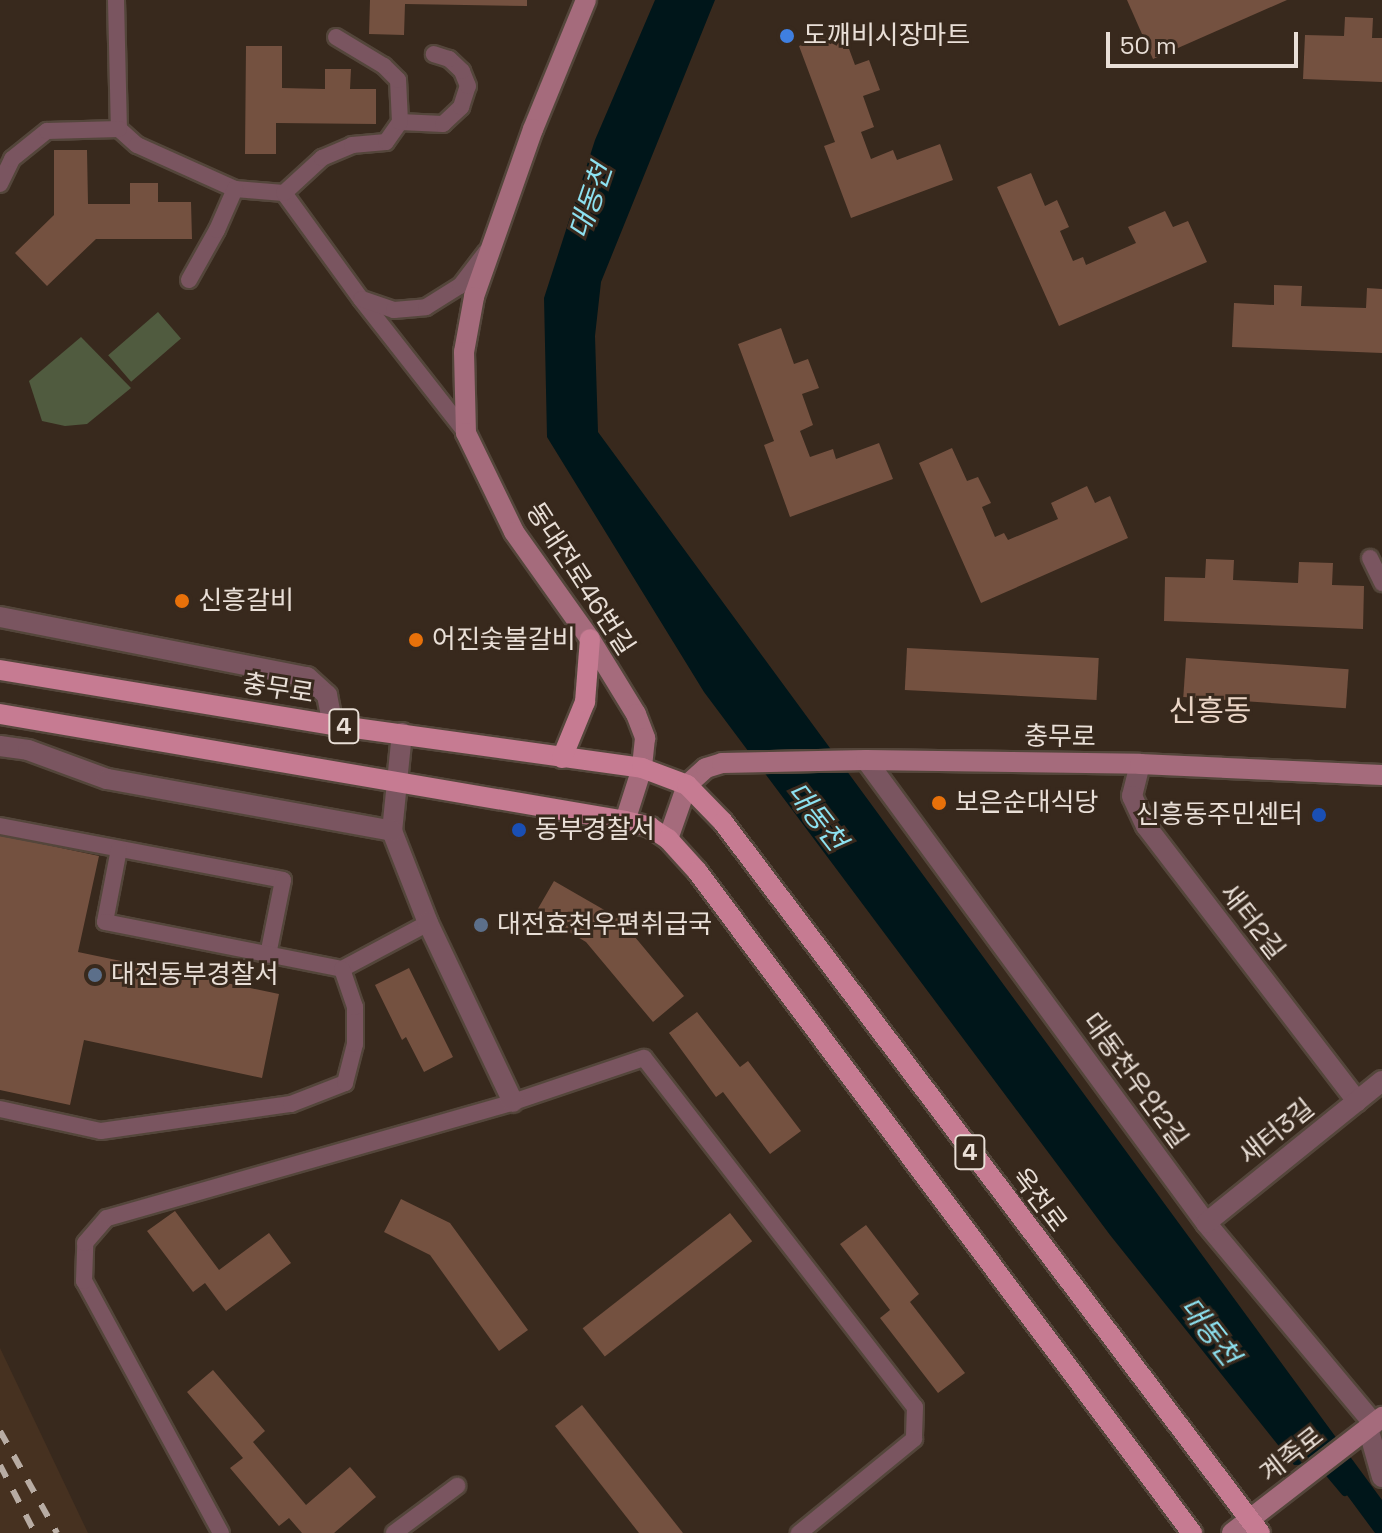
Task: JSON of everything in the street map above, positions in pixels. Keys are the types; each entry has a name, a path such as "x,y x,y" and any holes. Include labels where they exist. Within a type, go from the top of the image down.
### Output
{"main road":[{"name":"동대전로46번길","path":"586,0 533,129 474,297 464,352 466,433 514,532 590,639 636,714 645,738 642,768 625,821"},
{"path":"562,758 585,702 590,639"},
{"name":"충무로","path":"0,670 333,725 642,768 687,785 706,768 737,762 866,760 1140,764 1382,775"},
{"name":"4","path":"0,714 625,821 650,827 668,839"},
{"path":"687,785 668,839 697,871 1192,1533"},
{"name":"옥천로","path":"687,785 723,822 1255,1527"},
{"name":"계족로","path":"1232,1533 1255,1527 1302,1481 1375,1423"}],"street":[{"path":"0,617 307,677 327,695 333,725"},
{"path":"402,733 392,831 428,923 513,1102"},
{"path":"0,746 28,750 107,779 392,831"},
{"name":"대동천우안2길","path":"866,760 1206,1223 1375,1423 1382,1450"},
{"name":"새터2길","path":"1140,764 1132,796 1146,826 1357,1101"},
{"name":"새터3길","path":"1206,1223 1382,1081"},
{"path":"1375,1423 1382,1477"}],"lane":[{"path":"116,0 119,129"},
{"path":"0,184 12,159 47,131 119,129 137,145 235,189 284,193 322,158 352,145 386,142 400,122 398,80 384,66 336,37"},
{"path":"400,122 443,124 461,107 468,86 462,71 449,59 434,54"},
{"path":"189,280 235,189"},
{"path":"284,193 361,299 466,433"},
{"path":"361,299 394,310 426,307 460,286 492,244"},
{"path":"1370,558 1382,583"},
{"path":"0,826 283,880 268,955"},
{"path":"119,849 105,922 342,969 428,923"},
{"path":"0,1109 101,1131 291,1104 345,1083 355,1044 355,1007 342,969"},
{"path":"221,1533 84,1281 85,1243 107,1218 513,1102 644,1058 915,1407 914,1439 799,1533"},
{"path":"394,1533 457,1486"}],"shaded area":[{"path":"0,1348 88,1533 0,1533"}],"green space":[{"path":"158,312 181,338 131,382 108,355"},
{"path":"81,337 131,388 87,424 65,426 42,421 29,381"}],"water":[{"path":"655,0 715,0 601,282 595,336 598,432 1382,1500 1382,1533 1375,1533 1324,1464 1294,1465 1110,1235 704,692 547,437 544,298 595,140"}],"building":[{"path":"370,0 527,0 527,6 405,4 404,35 369,34"},
{"path":"1127,0 1287,0 1153,59"},
{"path":"1345,17 1373,18 1372,38 1382,38 1382,82 1303,79 1305,35 1344,36"},
{"path":"842,30 855,65 869,60 880,90 863,96 874,127 861,132 871,159 893,150 897,160 940,144 953,180 851,218 824,146 835,142 799,46"},
{"path":"246,46 282,46 282,88 325,89 325,69 351,69 350,89 376,89 376,124 276,123 276,154 245,154"},
{"path":"54,150 87,150 88,204 130,204 130,183 158,183 158,202 191,202 192,239 96,239 47,286 15,253 54,215"},
{"path":"1031,173 1045,206 1057,200 1069,227 1060,231 1073,261 1083,257 1086,265 1136,243 1128,227 1165,211 1173,227 1188,221 1207,262 1059,326 997,187"},
{"path":"1274,285 1302,286 1301,306 1366,308 1367,288 1382,289 1382,353 1232,347 1234,303 1274,305"},
{"path":"781,328 794,364 808,359 819,388 802,394 813,425 800,431 810,457 833,449 836,459 879,443 893,479 790,517 764,445 774,441 738,344"},
{"path":"952,448 967,481 978,477 991,503 982,507 995,537 1004,533 1008,540 1058,519 1051,503 1087,486 1095,503 1110,496 1128,538 981,603 919,463"},
{"path":"1206,559 1234,560 1233,580 1298,583 1299,562 1333,563 1332,585 1364,586 1363,629 1164,621 1165,577 1205,578"},
{"path":"907,648 1099,658 1097,700 905,690"},
{"path":"1186,658 1349,669 1346,708 1183,697"},
{"name":"대전동부경찰서","path":"0,835 99,856 78,952 279,994 262,1078 84,1040 70,1105 0,1090"},
{"path":"554,881 620,919 684,996 653,1022 586,942 536,912"},
{"path":"409,968 453,1057 424,1072 406,1037 402,1040 375,985"},
{"path":"697,1012 740,1067 748,1061 801,1131 770,1154 723,1092 716,1097 669,1033"},
{"path":"401,1199 450,1223 528,1330 499,1351 430,1255 384,1232"},
{"path":"175,1211 219,1270 269,1233 291,1263 226,1311 205,1283 193,1292 147,1231"},
{"path":"730,1213 752,1241 605,1356 583,1328"},
{"path":"866,1225 919,1294 910,1302 965,1373 938,1393 880,1318 890,1310 840,1244"},
{"path":"213,1370 265,1431 253,1442 306,1505 350,1467 376,1497 334,1533 302,1533 289,1518 279,1526 230,1468 243,1458 187,1392"},
{"path":"582,1405 683,1533 639,1533 555,1426"}],"waterway":[{"name":"대동천","path":"1323,1466 1345,1492"}],"railway":[{"path":"0,1431 57,1533"},
{"path":"0,1465 35,1533"}],"place":[{"name":"도깨비시장마트","path":"787,36"},
{"name":"신흥갈비","path":"182,601"},
{"name":"어진숯불갈비","path":"416,640"},
{"name":"보은순대식당","path":"939,803"},
{"name":"신흥동주민센터","path":"1319,815"},
{"name":"동부경찰서","path":"519,830"},
{"name":"대전효천우편취급국","path":"481,925"},
{"name":"대전동부경찰서","path":"95,975"}],"district":[{"name":"신흥동","path":"1210,711"}]}
